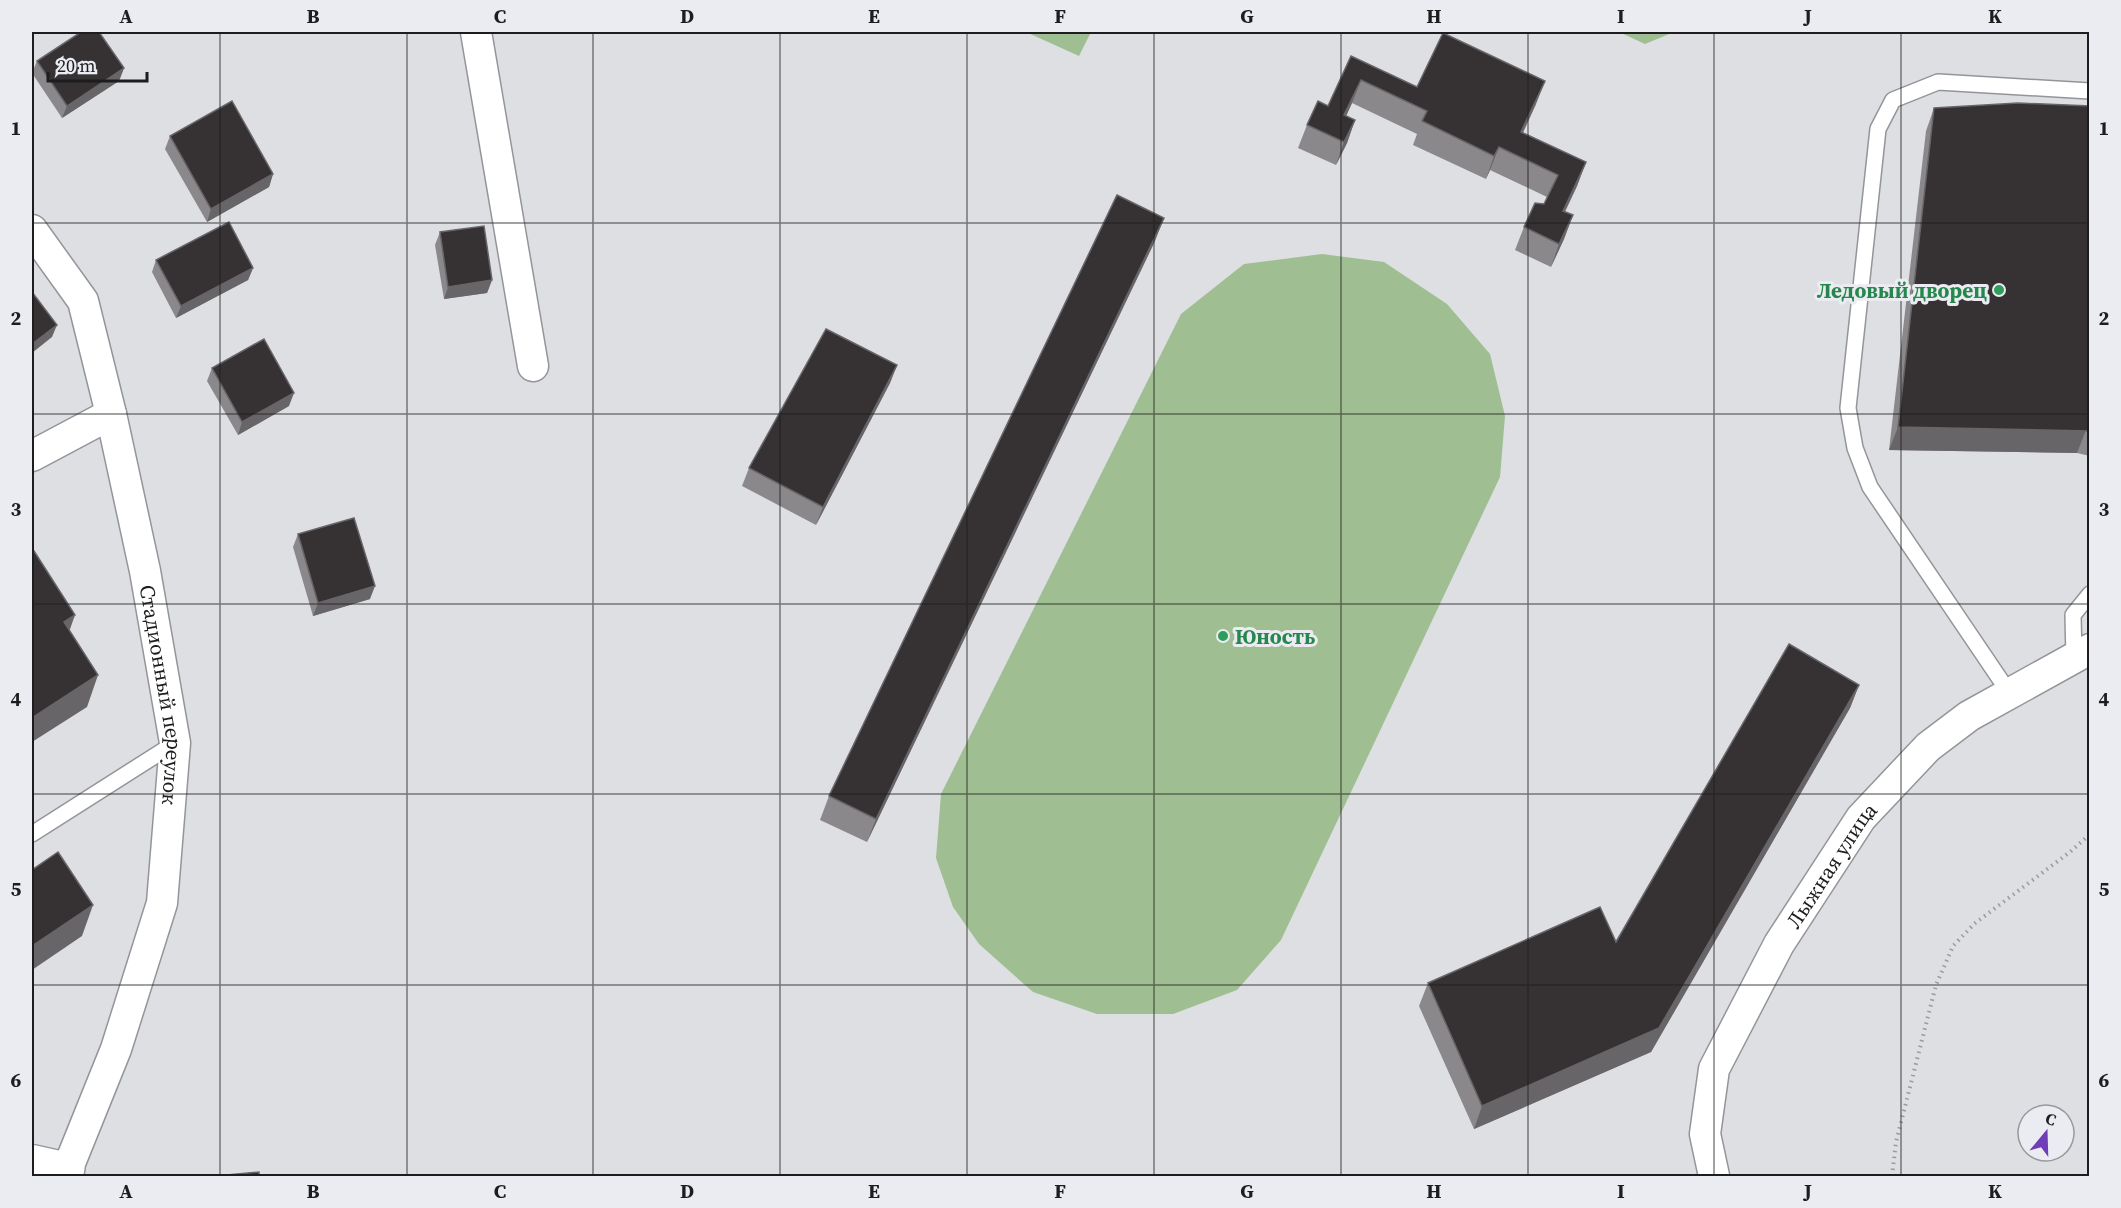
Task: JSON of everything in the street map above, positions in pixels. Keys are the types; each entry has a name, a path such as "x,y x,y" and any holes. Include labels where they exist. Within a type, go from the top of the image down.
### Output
{"street":[{"path":"476,32 533,366"},
{"name":"Стадионный переулок","path":"32,230 83,301 111,414 145,571 175,743 162,903 116,1049 67,1172"},
{"path":"32,456 111,414"},
{"name":"Лыжная улица","path":"1714,1176 1705,1134 1714,1069 1779,944 1861,818 1928,747 1969,716 2082,654"},
{"path":"32,1160 67,1172"}],"lane":[{"path":"2010,694 1870,487 1855,448 1848,408 1878,129 1893,100 1938,82 2090,91"},
{"path":"2082,654 2073,615 2090,594"},
{"path":"32,834 175,743"}],"path":[{"path":"1892,1176 1896,1142 1936,985 1953,946 1974,924 2070,852 2090,834"}],"green space":[{"path":"1026,32 1091,32 1079,56"},
{"path":"1619,32 1674,32 1645,44"},
{"name":"Юность","path":"1322,254 1384,262 1447,304 1490,354 1505,416 1500,477 1281,940 1237,990 1173,1014 1097,1014 1033,992 979,944 953,907 936,858 941,794 1181,314 1244,264"}],"building":[{"path":"81,32 99,32 124,68 67,106 37,61"},
{"path":"1443,33 1545,81 1521,132 1586,162 1563,211 1573,215 1559,244 1524,227 1535,203 1544,204 1558,175 1499,147 1494,156 1422,121 1427,111 1361,80 1344,115 1355,120 1344,142 1307,125 1318,101 1328,106 1351,56 1417,87"},
{"path":"232,101 273,174 211,209 170,136"},
{"name":"Ледовый дворец","path":"2018,103 2090,106 2090,431 1898,427 1934,108"},
{"path":"1117,195 1164,218 876,819 829,796"},
{"path":"229,222 253,268 181,306 156,260"},
{"path":"484,226 492,280 448,287 440,232"},
{"path":"32,292 57,325 32,344"},
{"path":"826,329 897,365 823,507 749,468"},
{"path":"264,339 294,393 242,422 212,368"},
{"path":"354,518 375,586 318,603 298,534"},
{"path":"34,551 75,615 64,622 98,675 32,718 32,552"},
{"path":"1789,644 1859,685 1659,1028 1482,1106 1428,983 1600,907 1616,942"},
{"path":"58,852 93,905 32,946 32,870"},
{"path":"259,1172 259,1176 216,1176"}],"place":[{"name":"Ледовый дворец","path":"1999,290"},
{"name":"Юность","path":"1223,636"}]}
